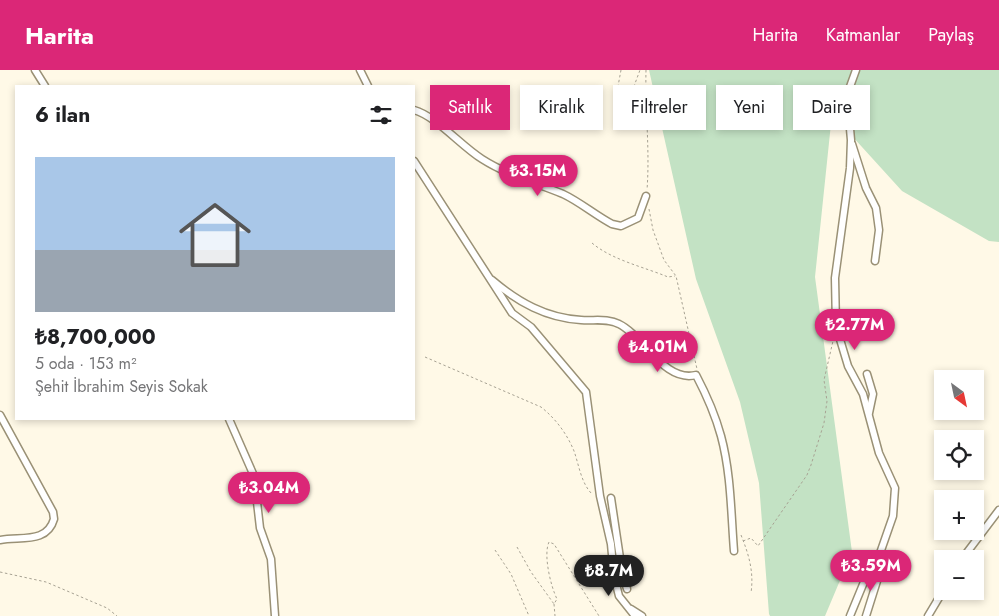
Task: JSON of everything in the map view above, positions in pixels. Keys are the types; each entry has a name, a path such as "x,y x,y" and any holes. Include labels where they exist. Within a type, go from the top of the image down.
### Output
{"street":[{"path":"35,70 44,85"},
{"path":"360,70 368,85"},
{"path":"856,70 847,95 851,140 846,203 835,278 836,326 848,366 863,394 879,452 895,488 893,516 878,559 877,581 866,616"},
{"path":"415,111 436,122 458,142 482,159 503,170 563,194 612,224 620,226 638,218 646,196"},
{"path":"851,140 866,188 876,208 879,230 875,262"},
{"path":"415,163 512,313 531,326 586,392 601,502 619,596 634,616"},
{"path":"487,276 514,299 529,307 580,320 610,320 619,324 661,362 675,372 688,377 696,374 710,402 721,437 728,477 734,552"},
{"path":"867,374 873,394 869,413"},
{"path":"0,415 53,512 54,519 46,533 36,538 14,537 0,540"},
{"path":"229,420 254,476 260,528 271,559 275,616"},
{"path":"611,498 620,558 620,562 614,565"},
{"path":"969,550 999,510"},
{"path":"850,616 871,565 878,559"},
{"path":"614,565 619,565 627,589"},
{"path":"928,616 938,600"},
{"path":"625,605 642,616"}],"path":[{"path":"621,70 620,84 615,102 616,116 623,116 640,70"},
{"path":"646,70 646,116 649,139 646,196 653,230 664,260 676,276 697,367 696,374"},
{"path":"592,243 600,250 629,262 668,277 676,276"},
{"path":"743,541 751,538 758,546 807,475 824,423 827,401 824,380 836,326"},
{"path":"425,357 541,407 556,420 573,449 585,485 601,502"},
{"path":"740,533 753,576 751,593"},
{"path":"554,604 557,599 553,590 546,552 548,542 554,544 599,616"},
{"path":"517,547 531,572 554,604 555,616"},
{"path":"495,550 510,574 529,616"},
{"path":"0,572 46,582 107,608 117,616"}],"green space":[{"path":"649,70 999,70 999,242 989,241 902,191 847,130 870,130 870,85 793,85 793,130 830,130 815,277 852,552 825,616 770,616 769,614 759,483 740,402 696,279 662,130 706,130 706,85 652,85"}]}
